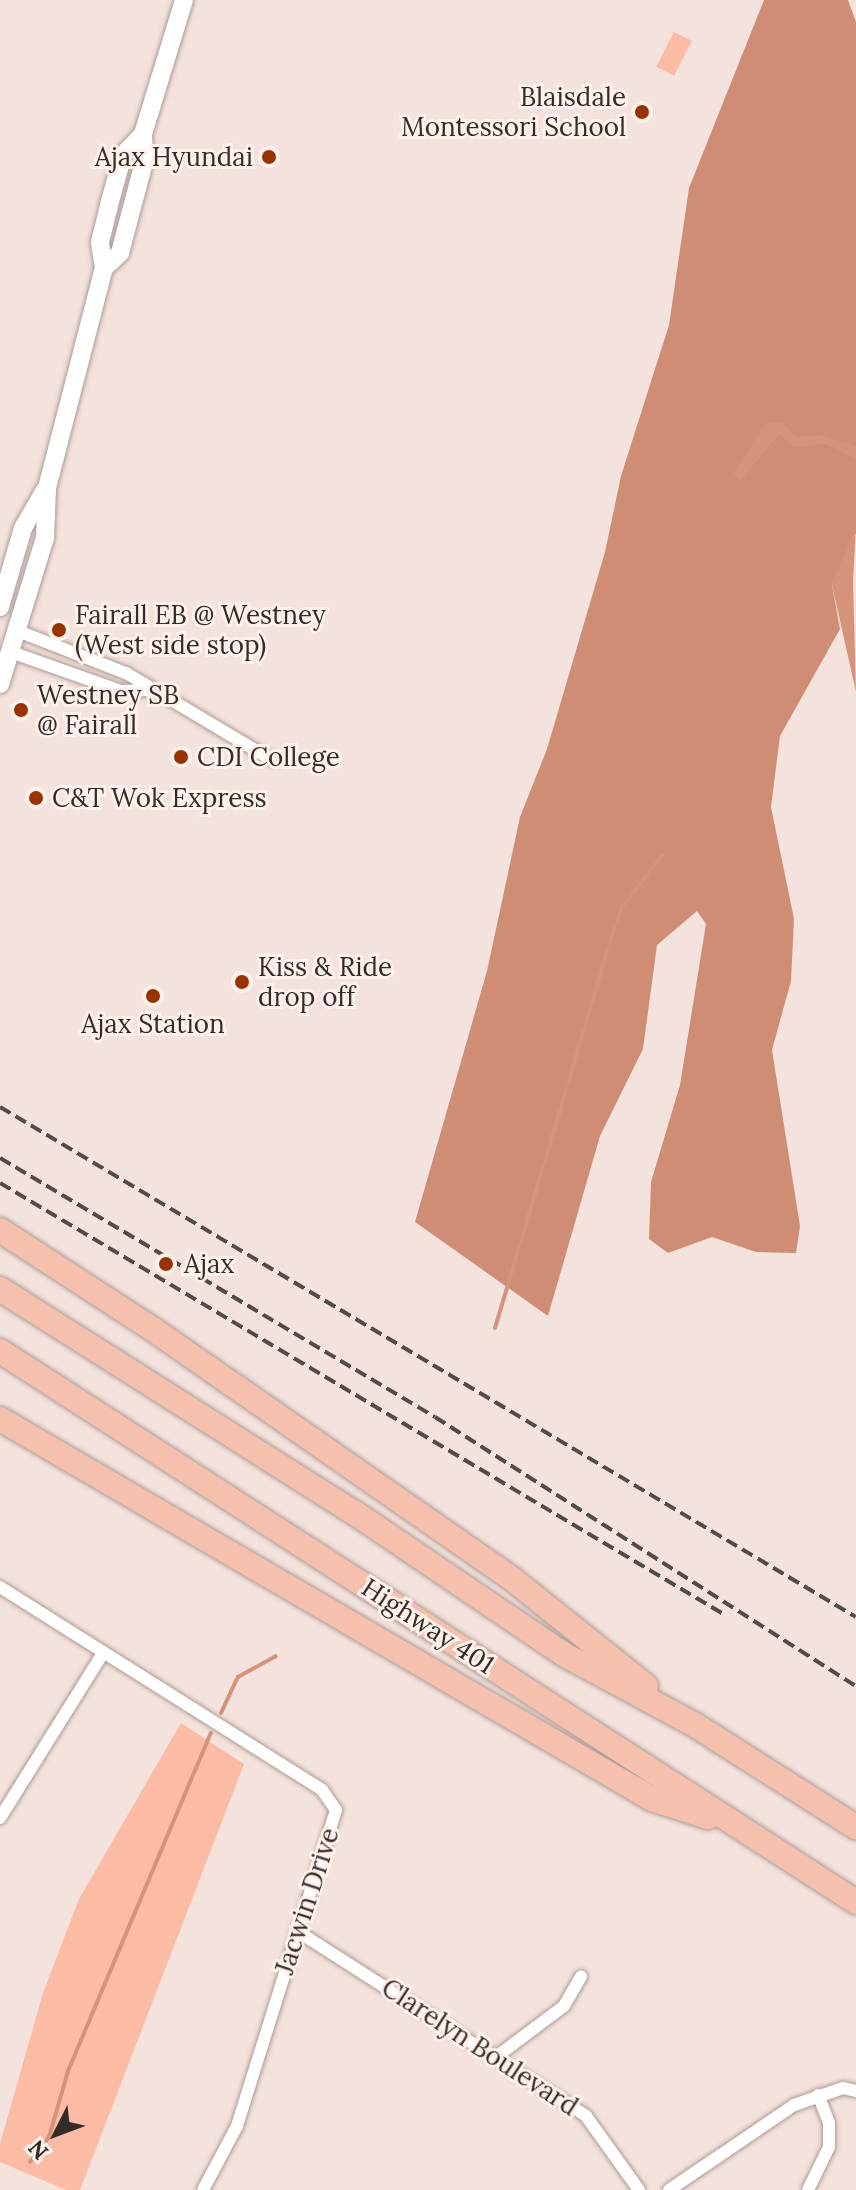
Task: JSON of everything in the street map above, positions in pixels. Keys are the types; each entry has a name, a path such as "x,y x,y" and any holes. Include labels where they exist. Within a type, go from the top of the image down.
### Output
{"highway":[{"path":"0,1230 154,1330 511,1578 695,1725"},
{"name":"Highway 401","path":"0,1289 355,1513 565,1655 695,1725 856,1827"},
{"name":"Highway 401","path":"0,1351 856,1902"},
{"path":"0,1419 652,1799 742,1828"}],"main road":[{"path":"0,684 5,650 18,631 45,538 47,488 104,268 100,242 112,192 123,155 143,134 184,0"},
{"path":"0,607 23,528 47,488"},
{"path":"0,624 18,631"}],"street":[{"path":"18,631 126,673 148,690 270,759"},
{"path":"5,650 121,691 148,690"},
{"name":"Jacwin Drive","path":"0,1587 322,1790 336,1810 237,2126 203,2190"},
{"path":"0,1818 103,1653"},
{"name":"Clarelyn Boulevard","path":"297,1931 586,2116 639,2190"},
{"path":"496,2057 564,2006 581,1976"},
{"path":"669,2190 794,2105 843,2088 856,2091"},
{"path":"808,2190 829,2147 829,2123 818,2095"}],"shaded area":[{"path":"764,0 848,0 856,22 856,533 832,585 840,629 780,736 771,807 794,919 791,981 772,1050 800,1226 796,1253 756,1252 712,1237 668,1253 649,1239 651,1182 680,1085 706,924 697,911 657,945 643,1049 600,1136 548,1316 415,1222 487,971 520,817 547,749 605,552 621,476 669,325 689,188"},
{"path":"674,32 692,41 674,76 656,67"},
{"path":"781,422 797,437 820,435 856,446 856,459 826,444 794,447 779,434 740,481 734,474 765,424"},
{"path":"856,526 853,581 856,692 832,585"},
{"path":"181,1723 244,1764 80,2190 66,2190 0,2162 0,2144 43,1993 79,1899"}],"waterway":[{"path":"495,1328 613,932 622,907 662,856"},
{"path":"221,1713 238,1677 276,1656"},
{"path":"30,2162 49,2137 68,2071 211,1733"}],"railway":[{"path":"0,1107 856,1617"},
{"path":"0,1158 435,1417 856,1686"},
{"path":"0,1183 725,1615"}],"place":[{"name":"Blaisdale Montessori School","path":"642,112"},
{"name":"Ajax Hyundai","path":"269,157"},
{"name":"Fairall EB @ Westney (West side stop)","path":"59,630"},
{"name":"Westney SB @ Fairall","path":"21,710"},
{"name":"CDI College","path":"181,757"},
{"name":"C&T Wok Express","path":"36,798"},
{"name":"Kiss & Ride drop off","path":"242,982"},
{"name":"Ajax Station","path":"153,996"},
{"name":"Ajax","path":"166,1264"}]}
